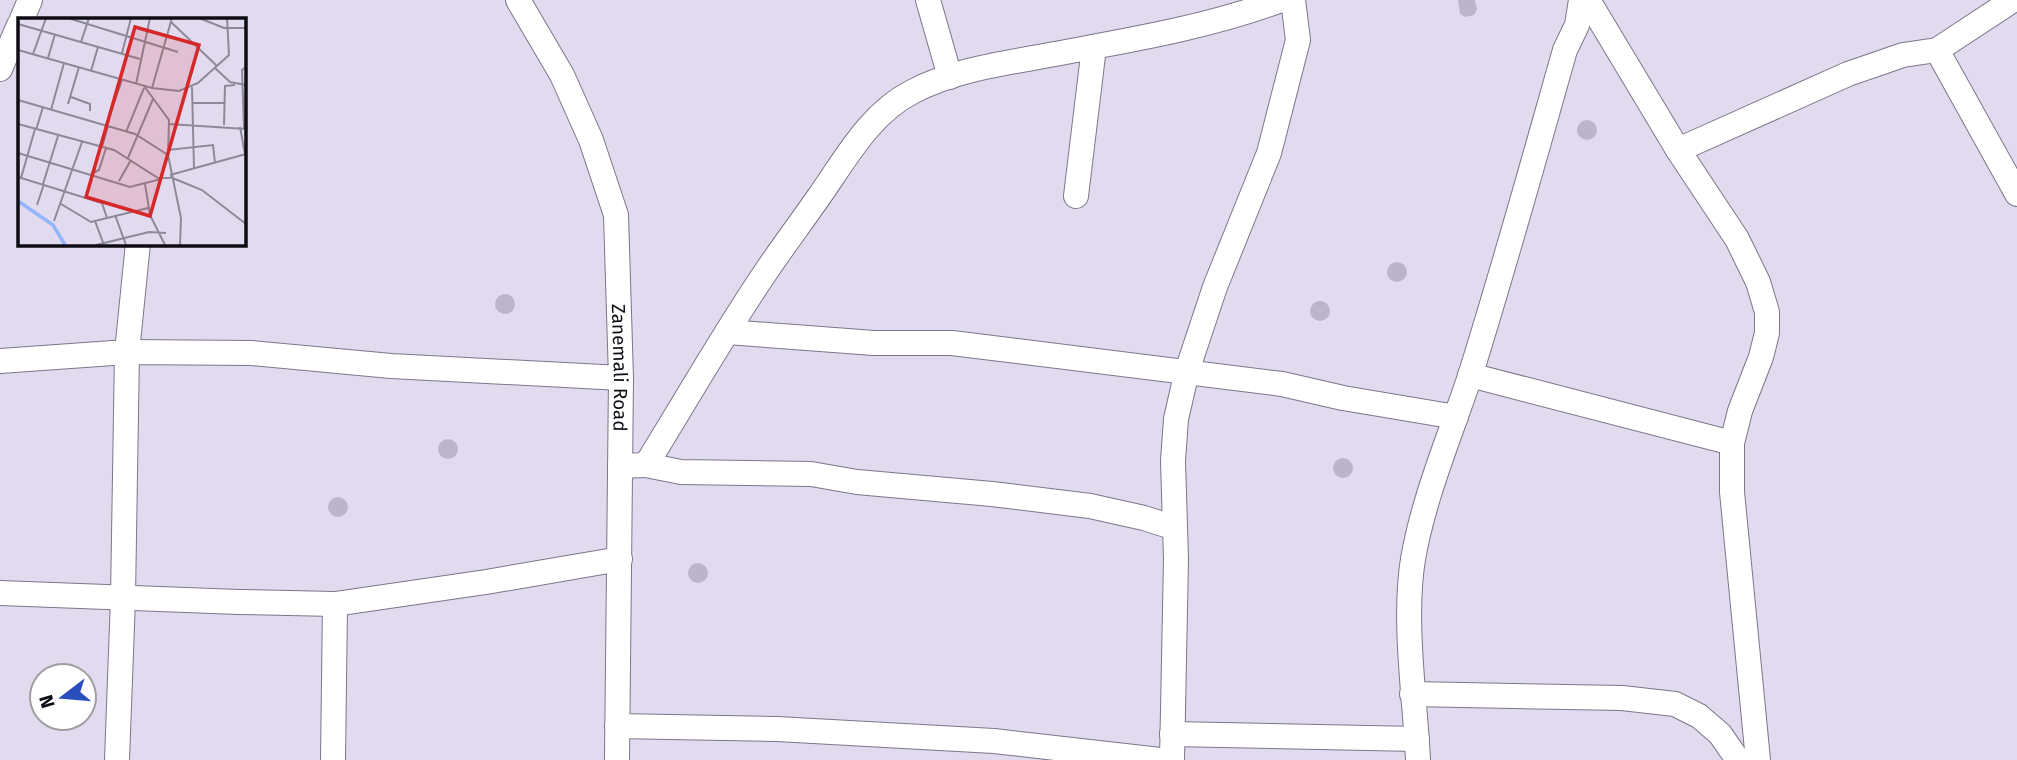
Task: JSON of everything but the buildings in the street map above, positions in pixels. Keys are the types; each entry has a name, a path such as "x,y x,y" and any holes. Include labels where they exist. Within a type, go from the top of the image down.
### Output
{"street":[{"path":"22,18 30,0"},
{"name":"Zanemali Road","path":"518,0 562,75 591,140 616,215 621,378 617,760"},
{"path":"928,0 950,77"},
{"path":"646,465 764,275 866,130 911,92 990,66 1094,47 1236,7 1281,0"},
{"path":"1172,760 1175,528 1173,461 1176,418 1187,372 1216,287 1269,153 1298,40 1293,0"},
{"path":"1172,734 1417,750 1412,694 1410,597 1413,559 1566,50 1577,25 1581,0"},
{"path":"1588,0 1678,150 1737,239 1758,282 1767,312 1764,345 1740,411 1732,443 1732,492 1758,760"},
{"path":"1678,150 1848,74 1903,55 1937,50 2013,0"},
{"path":"0,69 18,27"},
{"path":"1076,197 1094,47"},
{"path":"1937,50 2017,194"},
{"path":"117,760 124,598 127,352 138,245"},
{"path":"727,332 874,343 952,343 1282,384 1343,398 1456,417"},
{"path":"0,361 127,352 252,353 391,366 621,378"},
{"path":"1470,375 1732,443"},
{"path":"620,466 646,465 681,472 811,474 857,482 992,494 1090,506 1175,528"},
{"path":"0,593 335,604 620,559"},
{"path":"333,760 335,604"},
{"path":"1412,694 1622,698 1675,704 1699,716 1720,734 1738,760"},
{"path":"618,726 777,729 995,741 1160,760"}]}
